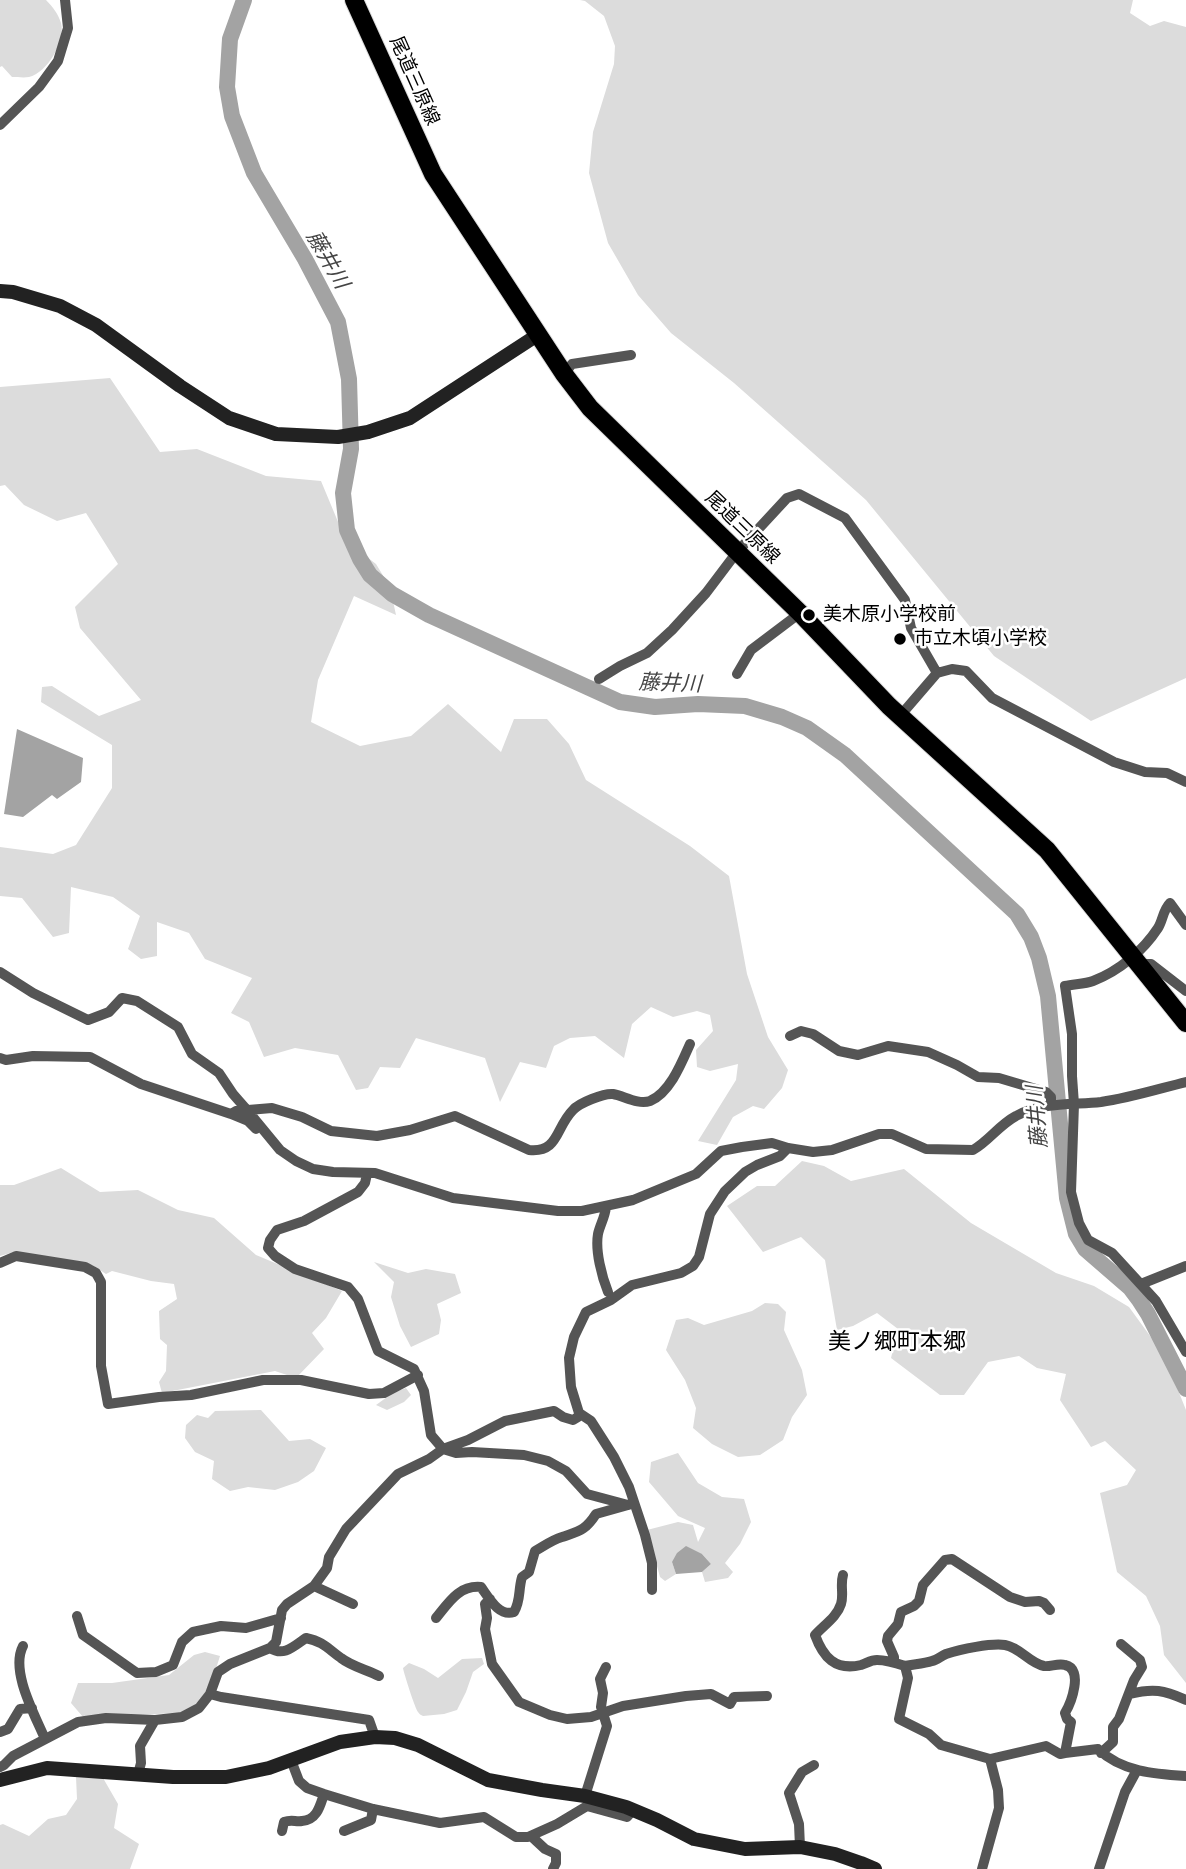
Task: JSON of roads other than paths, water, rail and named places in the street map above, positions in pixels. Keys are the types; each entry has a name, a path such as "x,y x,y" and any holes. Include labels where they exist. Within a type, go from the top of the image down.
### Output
{"main road":[{"name":"尾道三原線","path":"354,0 433,174 564,374 590,408 800,613 900,716 1047,850 1186,1023"}],"street":[{"path":"0,125 39,87 58,61 68,28 65,0"},
{"path":"363,0 378,34 373,41"},
{"path":"0,291 13,292 60,306 96,325 229,418 276,434 322,438 368,432 410,418 539,334"},
{"path":"564,374 572,364 631,355"},
{"path":"599,679 647,653 672,630 706,593 737,552 787,498 799,494 845,518 905,600 911,628 937,673"},
{"path":"737,674 751,650 800,613"},
{"path":"900,716 937,673 966,671 992,698 1114,762 1145,772 1167,773 1186,782"},
{"path":"1137,960 1160,925 1170,903 1186,925"},
{"path":"1186,990 1151,964 1137,960 1092,981 1065,986 1072,1034 1074,1104 1071,1192 1079,1223 1088,1240 1112,1253 1156,1301 1186,1352"},
{"path":"0,972 33,993 88,1020 109,1012 122,998 137,1001 178,1027 192,1054 219,1073 280,1150 313,1169 375,1173 453,1198 558,1211 582,1211 633,1200 696,1174 720,1151 772,1143 813,1152 832,1150 879,1134 892,1135 926,1149 973,1150 1016,1115 1051,1105 1104,1101 1186,1082"},
{"path":"790,1036 801,1031 813,1034 839,1051 858,1055 888,1046 928,1052 978,1077 999,1078 1046,1092 1051,1097 1051,1105"},
{"path":"231,1114 236,1111 272,1108 303,1117 331,1131 377,1136 410,1130 455,1116 529,1150 539,1151 549,1147 573,1109 580,1104 610,1093 635,1101 649,1101 666,1088 691,1044"},
{"path":"0,1058 6,1060 33,1056 90,1056 141,1084 248,1121 264,1136 267,1135"},
{"path":"652,1590 652,1563 645,1535 631,1504 629,1487 614,1457 590,1421 579,1413 571,1387 569,1358 574,1337 586,1312 608,1292 681,1273 693,1266 699,1257 710,1214 725,1191 745,1172 780,1156 788,1148"},
{"path":"367,1174 365,1183 358,1192 303,1221 277,1230 268,1248 295,1269 348,1287 358,1299 378,1351 414,1369 418,1375 424,1391 431,1435 443,1449 456,1453 524,1455 548,1461 566,1471 587,1494 631,1504"},
{"path":"606,1207 597,1237 603,1279 608,1292"},
{"path":"0,1263 16,1256 85,1267 96,1273 101,1282 101,1366 108,1404 191,1395 263,1380 301,1380 369,1394 384,1393 418,1375"},
{"path":"1141,1283 1186,1266"},
{"path":"586,1312 611,1300 632,1285"},
{"path":"0,1767 13,1756 78,1722 106,1718 155,1720 181,1717 199,1708 211,1694 218,1672 230,1664 270,1648 276,1642 282,1611 287,1604 314,1586 327,1568 329,1557 346,1529 398,1474 443,1449 505,1421 554,1411 563,1418 573,1420 579,1413"},
{"path":"436,1618 457,1592 471,1586 481,1587 502,1612 514,1612 519,1603 522,1577 529,1573 535,1551 560,1537 588,1527 596,1514 631,1504"},
{"path":"1050,1610 1038,1601 1025,1602 1010,1597 952,1559 945,1560 923,1585 919,1601 901,1612 898,1623 888,1636 887,1642 894,1657 908,1678 899,1719 929,1734 941,1745 990,1759 1046,1746 1060,1754 1098,1749 1114,1761 1137,1770 1186,1776"},
{"path":"843,1575 842,1603 835,1616 815,1635 821,1650 831,1660 844,1667 874,1660 899,1664 934,1661 964,1649 1003,1645 1018,1649 1045,1666 1064,1664 1069,1666 1074,1674 1075,1683 1073,1700 1065,1713 1071,1722 1065,1753"},
{"path":"314,1586 353,1604"},
{"path":"490,1599 485,1604 485,1629 492,1664 519,1702 550,1715 567,1720 604,1714 623,1706 686,1696 711,1694 730,1704 734,1697 766,1696"},
{"path":"77,1616 83,1635 137,1674 156,1672 173,1665 183,1642 193,1632 220,1626 246,1628 281,1618"},
{"path":"270,1648 276,1652 286,1652 306,1638 315,1640 331,1648 342,1659 379,1676"},
{"path":"1101,1753 1113,1742 1113,1727 1142,1667 1140,1660 1121,1644"},
{"path":"23,1646 19,1653 20,1670 27,1697 45,1739"},
{"path":"585,1796 607,1726 601,1707 603,1693 600,1679 606,1667"},
{"path":"1130,1694 1149,1689 1186,1700"},
{"path":"211,1694 369,1720 375,1737"},
{"path":"0,1732 8,1729 20,1709 32,1708"},
{"path":"138,1774 141,1763 140,1746 155,1720"},
{"path":"0,1780 47,1768 173,1777 226,1777 269,1768 340,1742 375,1737 395,1738 418,1745 488,1780 585,1796 633,1810 694,1839 745,1849 800,1847 835,1854 874,1869"},
{"path":"982,1869 999,1808 998,1790 990,1759"},
{"path":"291,1760 299,1781 307,1788 324,1794 373,1809 440,1823 484,1817 516,1837 531,1836 587,1806 627,1816 633,1810"},
{"path":"800,1847 799,1824 789,1793 802,1772 814,1765"},
{"path":"1099,1869 1125,1792 1137,1770"},
{"path":"282,1831 284,1822 291,1819 301,1821 316,1814 324,1794"},
{"path":"344,1831 371,1820 373,1809"},
{"path":"531,1836 545,1849 556,1854 553,1869"}],"waterway":[{"name":"藤井川","path":"244,0 230,39 227,87 232,116 254,173 305,259 338,322 349,379 351,449 343,493 347,530 370,575 392,594 429,615 620,702 655,707 698,704 745,706 807,728 845,755 1017,914 1031,937 1039,958 1048,996 1067,1198 1076,1234 1085,1249 1130,1288 1139,1300 1186,1389"}],"place":[{"name":"美木原小学校前","path":"809,615"},
{"name":"市立木頃小学校","path":"900,639"}],"district":[{"name":"美ノ郷町本郷","path":"897,1343"}]}
